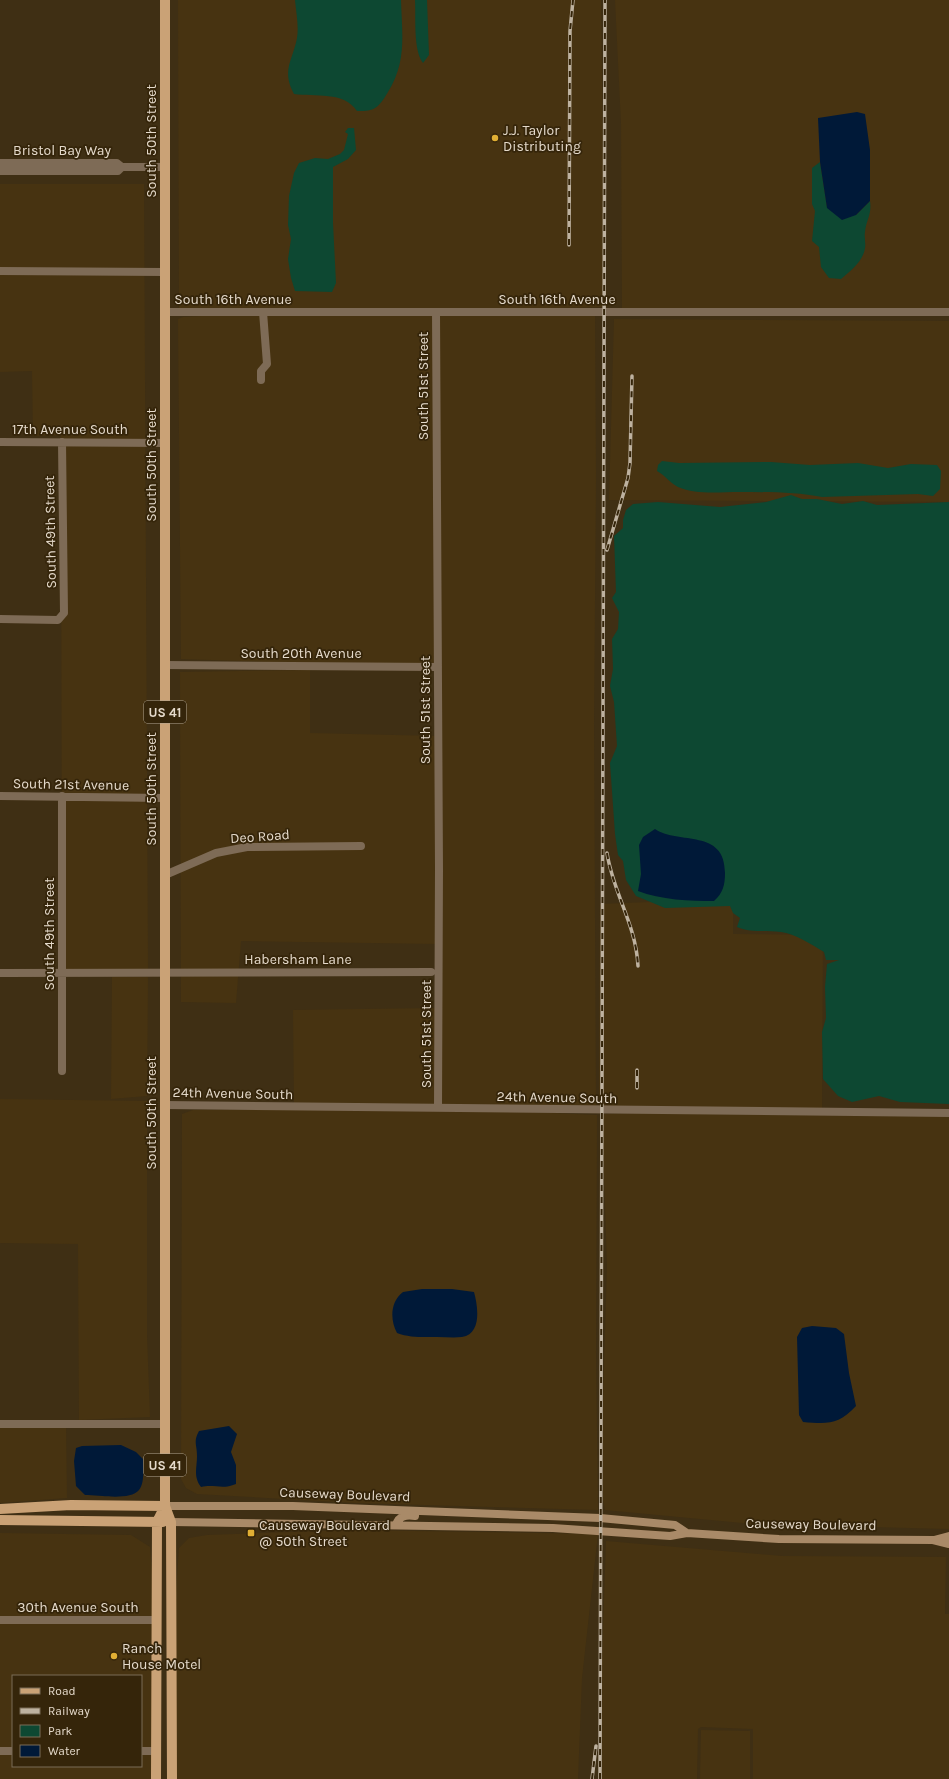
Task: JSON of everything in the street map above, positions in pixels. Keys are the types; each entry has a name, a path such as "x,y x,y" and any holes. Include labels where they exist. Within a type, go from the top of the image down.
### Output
{"main road":[{"name":"South 50th Street","path":"164,0 165,1506 171,1522 172,1779"},
{"name":"Causeway Boulevard","path":"0,1509 71,1505 293,1506 600,1518 675,1525 687,1533"},
{"name":"South 50th Street","path":"156,1779 157,1522 165,1506"},
{"path":"396,1524 397,1520 403,1516 470,1518 480,1517 487,1514"},
{"name":"Causeway Boulevard","path":"0,1520 396,1524 553,1528 670,1536 687,1533 779,1539 933,1540 949,1542"}],"street":[{"name":"Bristol Bay Way","path":"0,163 117,162 122,167"},
{"name":"Bristol Bay Way","path":"0,171 118,171 122,167 164,167"},
{"path":"0,271 164,272"},
{"name":"South 16th Avenue","path":"164,312 949,312"},
{"path":"261,380 261,371 267,364 263,312"},
{"name":"South 51st Street","path":"436,312 438,1108"},
{"name":"17th Avenue South","path":"0,442 165,442"},
{"name":"South 49th Street","path":"0,619 58,620 64,613 62,442"},
{"name":"South 20th Avenue","path":"165,665 438,667"},
{"name":"South 21st Avenue","path":"0,796 165,798"},
{"name":"South 49th Street","path":"62,796 62,1071"},
{"name":"Deo Road","path":"165,874 216,853 247,847 361,846"},
{"name":"Habersham Lane","path":"0,972 431,972"},
{"name":"24th Avenue South","path":"165,1105 949,1113"},
{"path":"0,1424 165,1424"},
{"name":"30th Avenue South","path":"0,1620 156,1620"},
{"path":"0,1751 12,1751"},
{"path":"142,1751 156,1751"}],"shaded area":[{"path":"178,0 601,0 604,248 607,307 444,310 179,308"},
{"path":"615,0 949,0 949,310 622,308 621,123"},
{"path":"0,184 144,184 148,969 62,972 61,435 33,436 32,371 0,372"},
{"path":"256,313 434,314 436,663 326,664 181,659 178,319 183,317"},
{"path":"437,313 595,314 596,478 594,724 596,1110 442,1107"},
{"path":"614,319 949,321 949,502 609,500"},
{"path":"310,670 310,733 437,736 438,944 241,941 236,1003 181,1002 180,672"},
{"path":"650,902 733,902 733,934 823,935 822,1109 599,1109 600,904"},
{"path":"112,977 148,977 147,1096 111,1099"},
{"path":"436,1008 436,1106 294,1105 293,1010"},
{"path":"0,1099 147,1101 147,1335 150,1417 79,1420 78,1244 0,1243"},
{"path":"439,1108 597,1115 596,1353 598,1510 356,1503 197,1494 186,1488 181,1479 182,1114 193,1110"},
{"path":"681,1112 949,1115 949,1529 753,1524 605,1510 603,1500 602,1435 607,1266 602,1114"},
{"path":"0,1424 66,1424 67,1498 0,1503"},
{"path":"351,1530 598,1534 582,1678 578,1779 175,1779 174,1621 179,1548 189,1538 207,1535"},
{"path":"0,1533 131,1535 150,1547 156,1621 156,1750 142,1750 142,1675 12,1675 12,1749 0,1749"},
{"path":"606,1541 782,1556 946,1557 945,1614 949,1614 949,1779 753,1779 753,1729 701,1727 698,1729 697,1779 598,1779"},
{"path":"701,1730 750,1731 750,1779 700,1779"},
{"path":"0,1751 12,1751 12,1767 142,1767 142,1752 153,1752 153,1779 0,1779"}],"green space":[{"path":"295,0 401,0 401,58 394,81 376,108 368,111 357,111 345,100 328,96 294,94 290,86 288,72 298,33"},
{"path":"415,0 427,0 429,55 423,63 416,42"},
{"path":"348,128 354,128 356,150 348,159 333,167 333,223 336,283 332,292 295,291 288,259 291,239 288,225 289,196 294,173 299,163 315,158 328,159 340,154 344,150 348,134 345,132"},
{"path":"820,162 827,207 856,215 870,201 870,214 865,234 864,253 856,266 841,279 829,278 821,267 819,247 812,241 815,211 812,204 812,168"},
{"path":"662,461 679,463 771,462 810,465 858,463 888,468 911,464 937,465 941,471 940,489 933,496 918,494 822,497 781,493 700,492 685,490 678,487 657,471 658,465"},
{"path":"791,495 802,499 817,499 842,504 863,501 877,505 949,502 949,1104 900,1102 879,1096 852,1102 838,1096 823,1079 822,1032 826,1018 825,987 827,964 839,960 826,960 824,952 792,935 781,932 753,931 737,927 740,918 733,913 730,906 665,908 636,896 626,880 623,861 618,855 610,763 617,746 614,702 610,686 613,669 612,639 618,629 619,612 612,598 616,592 614,536 623,528 623,520 626,510 633,504 658,502 720,507 766,502"}],"water":[{"path":"857,112 865,114 870,150 870,201 856,215 842,220 827,208 820,162 818,118"},
{"path":"655,829 665,834 699,840 717,849 723,859 725,877 721,892 714,901 666,898 638,891 641,874 639,845 643,837"},
{"path":"422,1289 452,1289 474,1292 477,1305 477,1319 473,1331 462,1337 417,1337 397,1333 392,1317 392,1311 396,1301 403,1292"},
{"path":"812,1326 836,1328 844,1334 849,1373 856,1406 844,1417 832,1422 803,1422 799,1415 797,1337 802,1328"},
{"path":"229,1426 237,1434 231,1452 236,1465 236,1484 227,1487 201,1487 196,1476 197,1435 199,1431"},
{"path":"121,1445 136,1452 143,1459 143,1479 139,1490 135,1493 122,1496 85,1495 76,1486 74,1461 76,1448 82,1446"}],"railway":[{"path":"569,245 570,31 573,0"},
{"path":"600,1779 605,0"},
{"path":"607,550 628,478 630,463 632,376"},
{"path":"607,853 614,882 633,936 638,966"},
{"path":"637,1070 637,1088"},
{"path":"592,1779 596,1746"}],"place":[{"name":"J.J. Taylor Distributing","path":"495,138"},
{"name":"Causeway Boulevard @ 50th Street","path":"251,1533"},
{"name":"Ranch House Motel","path":"114,1656"}]}
